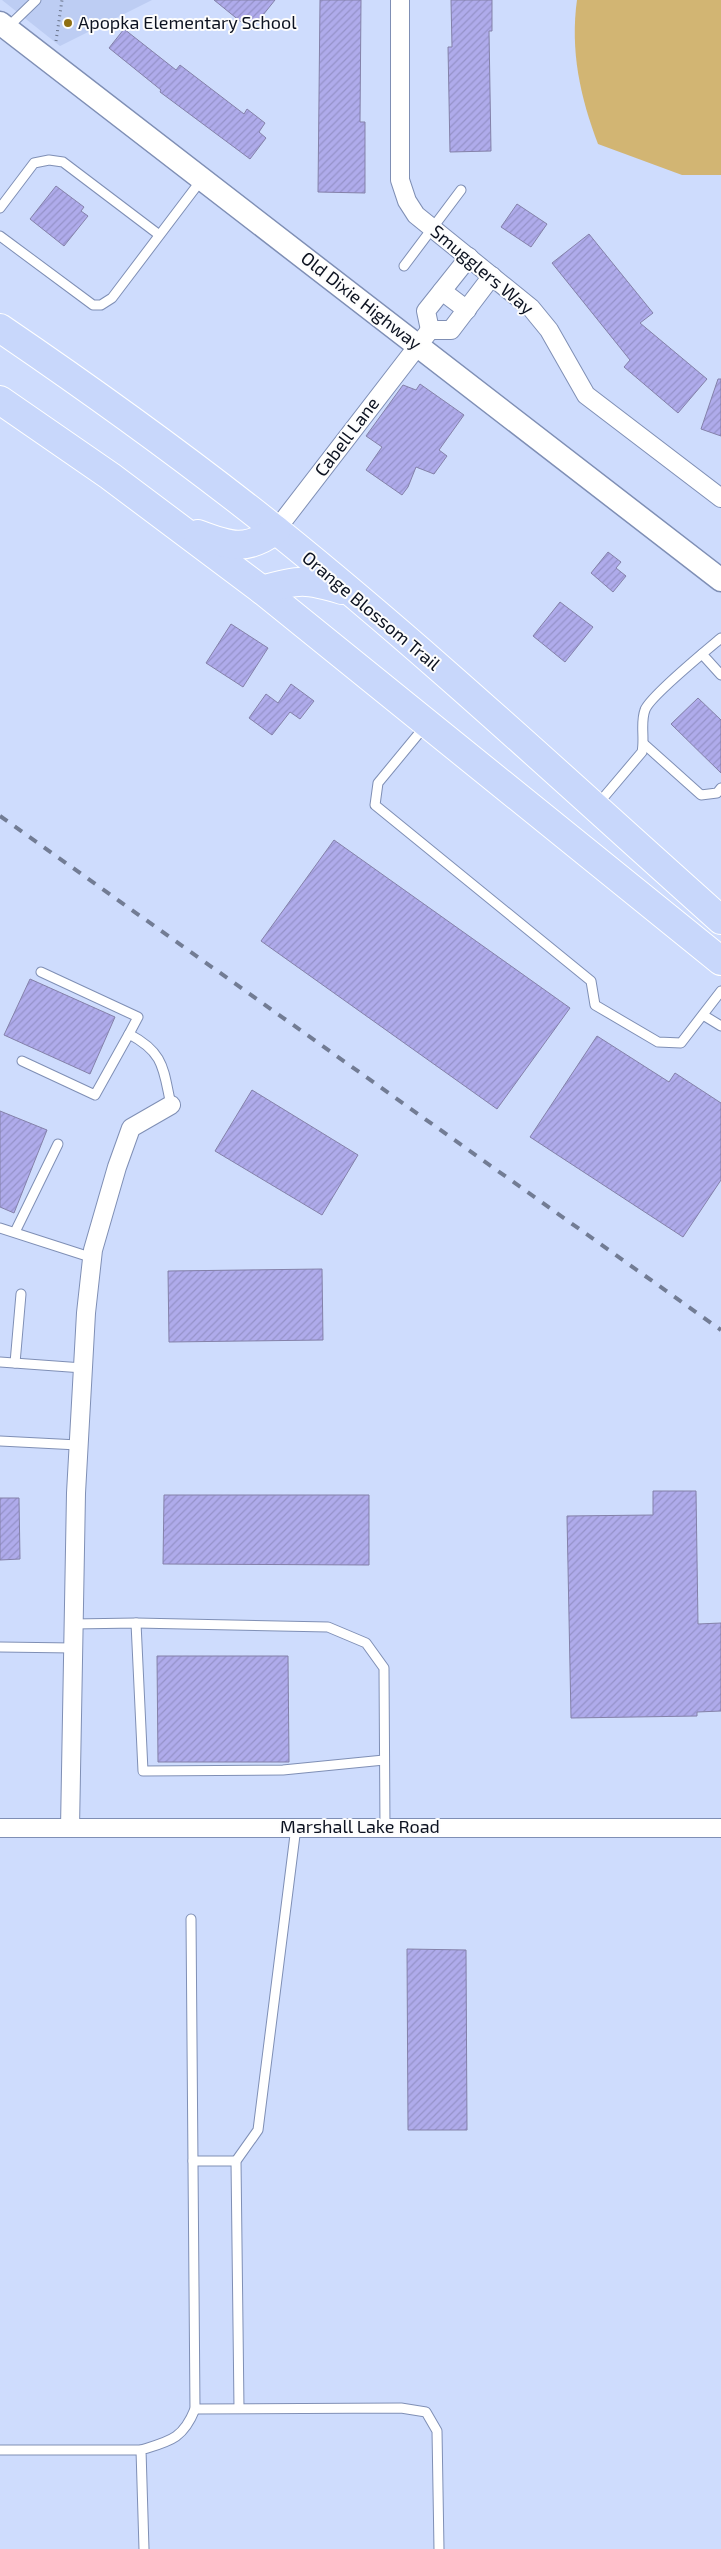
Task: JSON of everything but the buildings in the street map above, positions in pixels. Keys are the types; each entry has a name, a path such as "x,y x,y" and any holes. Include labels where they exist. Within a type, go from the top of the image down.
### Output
{"main road":[{"name":"Orange Blossom Trail","path":"0,328 156,438 276,530 353,594 721,920"},
{"path":"0,400 180,527 262,590 721,961"},
{"path":"180,527 222,542 243,545 260,542 276,530"},
{"path":"262,590 288,582 312,581 353,594"}],"street":[{"name":"Smugglers Way","path":"400,0 400,180 407,201 416,215 531,308 549,330 586,395 721,498"},
{"name":"Old Dixie Highway","path":"3,25 202,178 424,337 721,580"},
{"path":"469,257 426,310 424,337 451,330 492,276"},
{"path":"442,291 466,310"},
{"name":"Cabell Lane","path":"276,530 424,337"},
{"path":"70,1828 78,1445 86,1313 93,1258 117,1167 131,1128 171,1105"},
{"name":"Marshall Lake Road","path":"0,1828 721,1828"}],"lane":[{"path":"3,25 36,0"},
{"path":"0,208 34,163 49,160 63,162 158,234"},
{"path":"0,236 93,304 101,304 112,298 158,234 202,178"},
{"path":"404,266 461,190"},
{"path":"595,808 638,758 644,744 643,720 648,703 721,638"},
{"path":"702,654 721,674"},
{"path":"427,724 378,783 375,805 591,981 595,1005 658,1042 681,1043 721,991"},
{"path":"644,744 701,795 717,792 721,788"},
{"path":"22,1061 95,1095 138,1017 42,972"},
{"path":"703,1014 721,1026"},
{"path":"129,1034 145,1042 161,1061 171,1105"},
{"path":"15,1232 58,1144"},
{"path":"0,1228 93,1258"},
{"path":"15,1363 21,1294"},
{"path":"0,1362 83,1368"},
{"path":"0,1441 78,1445"},
{"path":"73,1624 136,1623 328,1627 366,1643 384,1668 385,1828"},
{"path":"136,1623 143,1771 283,1770 384,1760"},
{"path":"0,1647 73,1648"},
{"path":"239,2408 236,2161 258,2130 296,1827"},
{"path":"0,2450 141,2450 173,2440 188,2425 195,2409 191,1919"},
{"path":"193,2161 236,2161"},
{"path":"195,2409 401,2408 426,2412 437,2431 439,2549"},
{"path":"141,2450 144,2549"}],"path":[{"path":"56,41 62,0"}],"shaded area":[{"name":"Apopka Elementary School","path":"2,0 152,0 60,46"},
{"path":"577,0 721,0 721,175 682,175 598,144 586,109 578,73 575,37"}],"railway":[{"path":"0,816 721,1330"}],"place":[{"name":"Apopka Elementary School","path":"68,23"}]}
